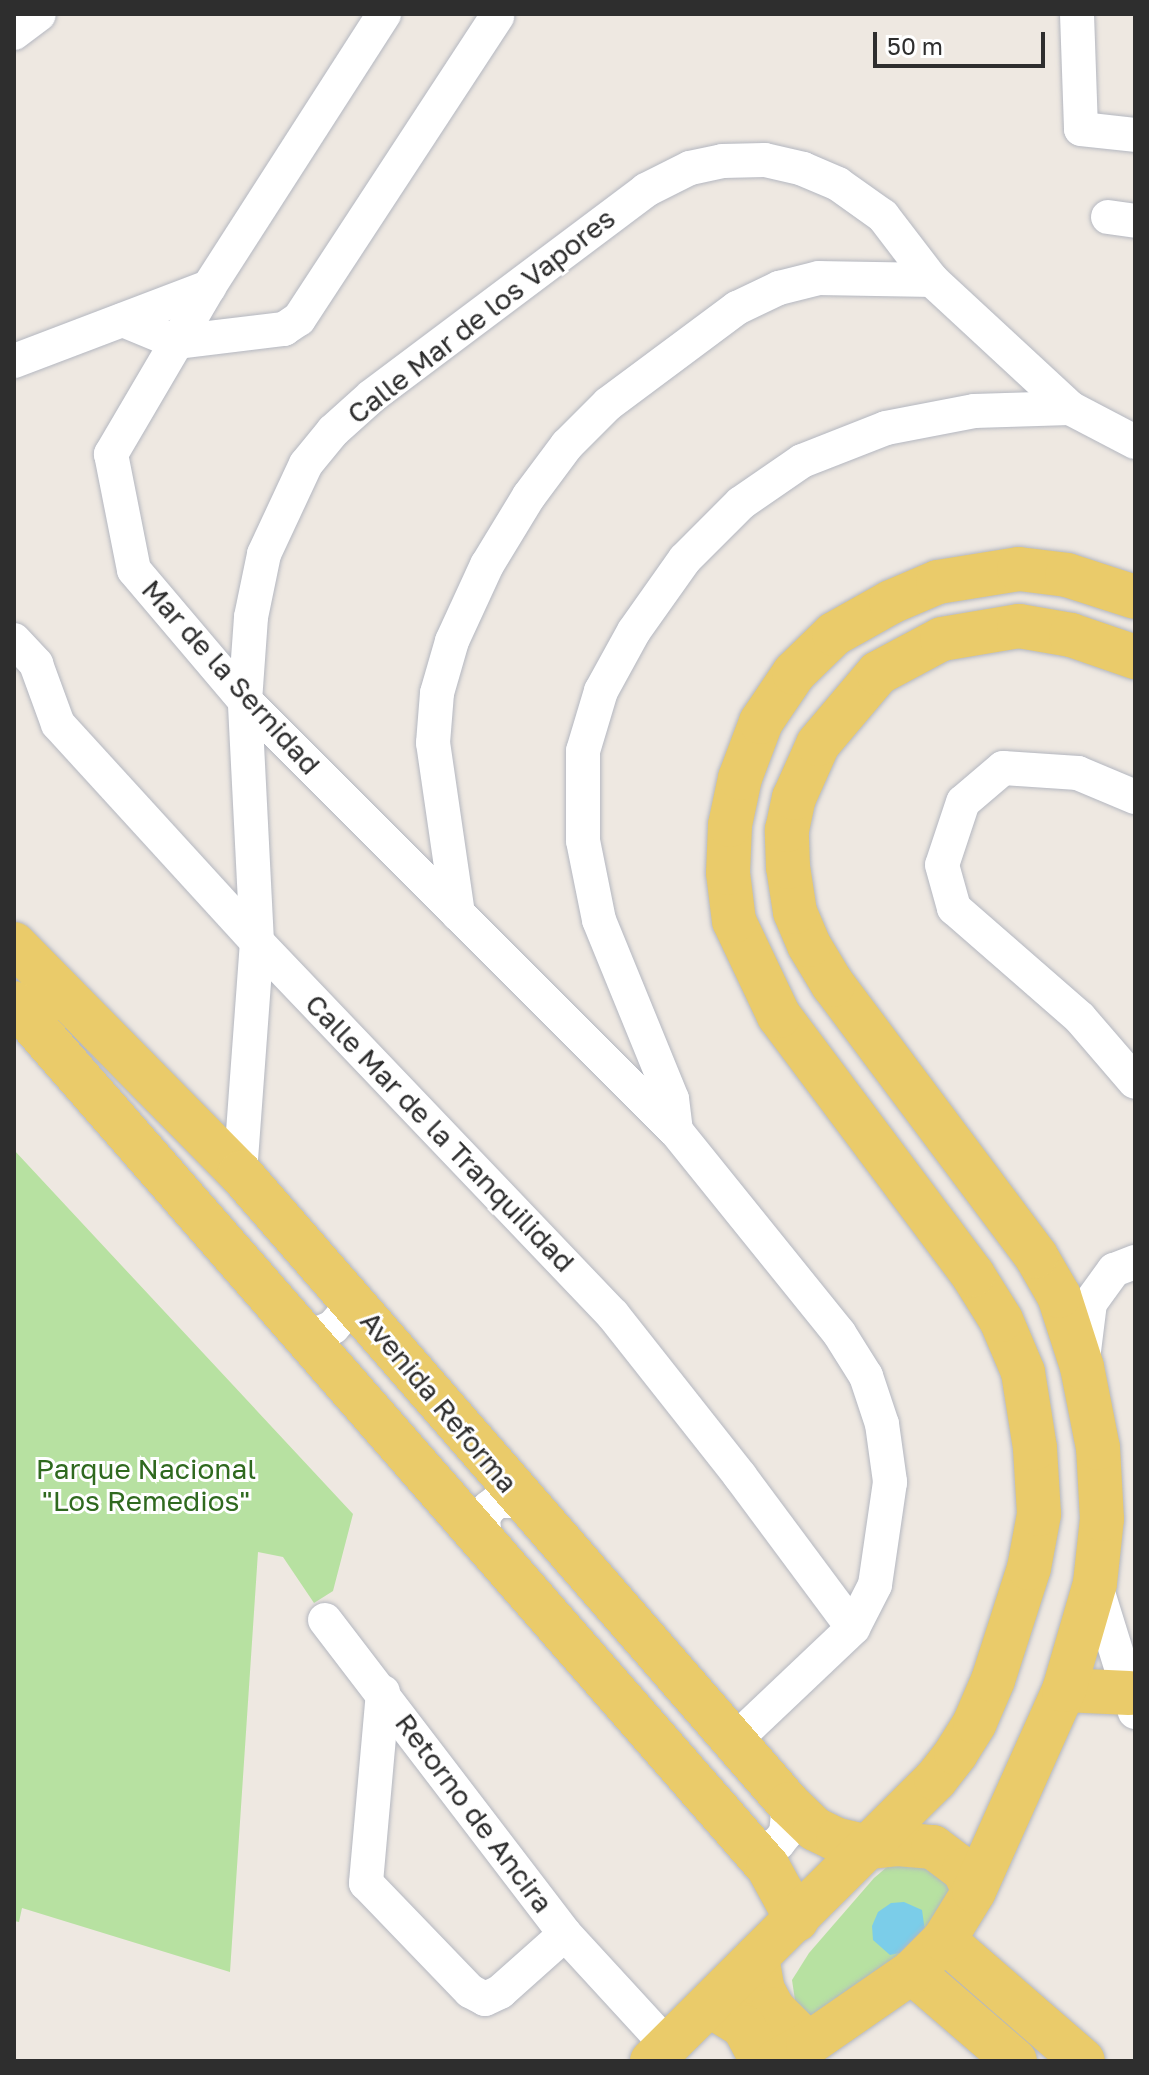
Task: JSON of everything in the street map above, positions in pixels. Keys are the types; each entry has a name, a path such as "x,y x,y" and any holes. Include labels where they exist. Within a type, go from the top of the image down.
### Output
{"main road":[{"path":"660,2053 711,2006 936,1779 975,1722 1029,1568 1039,1514 1035,1448 1023,1372 1001,1320 973,1275 779,1016 734,921 728,873 730,825 737,794 761,722 794,673 834,634 891,602 938,582 1019,569 1067,575 1135,597"},
{"path":"757,1957 763,1990 792,2052 912,1972 944,1940 974,1891 1064,1690 1095,1583 1102,1519 1098,1448 1082,1367 1059,1296 1036,1256 833,985 809,945 795,912 787,830 794,798 818,744 878,673 942,639 1019,626 1071,635 1135,657"},
{"name":"Avenida Reforma","path":"14,944 240,1173 353,1298 522,1501 789,1804 815,1829 838,1840 869,1847 897,1844 933,1847 964,1870 974,1891"},
{"name":"Avenida Reforma","path":"14,1003 753,1849 779,1883 797,1920"},
{"path":"1064,1690 1132,1702"},
{"path":"944,1940 1083,2061"},
{"path":"912,1972 1015,2061"},
{"path":"711,2006 744,2027 762,2061"}],"street":[{"path":"14,33 39,14"},
{"name":"Mar de la Sernidad","path":"384,14 209,287 111,454 134,570 245,701 676,1131 839,1333 866,1376 882,1424 890,1482 875,1585 853,1628 735,1740"},
{"path":"1077,14 1081,129 1135,135"},
{"path":"123,320 176,342 284,329 299,319 497,16"},
{"name":"Calle Mar de los Vapores","path":"240,1173 257,942 245,701 251,617 264,554 306,464 333,431 372,396 646,190 690,168 722,161 765,160 803,169 838,184 883,216 932,280 1070,408 1135,442"},
{"path":"458,914 433,743 437,693 452,641 487,565 529,496 567,445 608,404 737,308 779,288 819,278 932,280"},
{"path":"14,361 209,287"},
{"path":"676,1131 672,1099 599,920 583,841 583,751 601,691 634,631 685,559 741,503 802,461 886,428 974,411 1070,408"},
{"name":"Calle Mar de la Tranquilidad","path":"19,644 46,685 58,724 257,942 613,1315 740,1476 853,1628"},
{"path":"1135,797 1078,773 1003,768 963,802 942,865 954,908 1080,1018 1135,1082"},
{"path":"1082,1367 1090,1303 1114,1270 1135,1262"},
{"path":"305,1339 333,1327 353,1298"},
{"path":"485,1541 483,1518 489,1508 498,1501 522,1501"},
{"path":"1095,1583 1132,1702"},
{"name":"Retorno de Ancira","path":"325,1620 660,2053"},
{"name":"Retorno de Ancira","path":"383,1692 366,1883 470,1991 485,1999 500,1992 565,1934"},
{"path":"753,1849 765,1850 778,1843 786,1833 789,1804"},
{"path":"982,2032 992,2011 1013,2002"}],"green space":[{"name":"Parque Nacional \"Los Remedios\"","path":"14,1150 353,1514 333,1591 314,1603 283,1557 258,1552 230,1972 22,1908 19,1922 14,1921"},
{"path":"924,1851 965,1909 818,2025 796,2007 792,1980 809,1953 874,1878 900,1856"}],"water":[{"path":"904,1902 922,1910 925,1931 917,1949 890,1955 873,1940 872,1926 878,1912 891,1903"}]}
